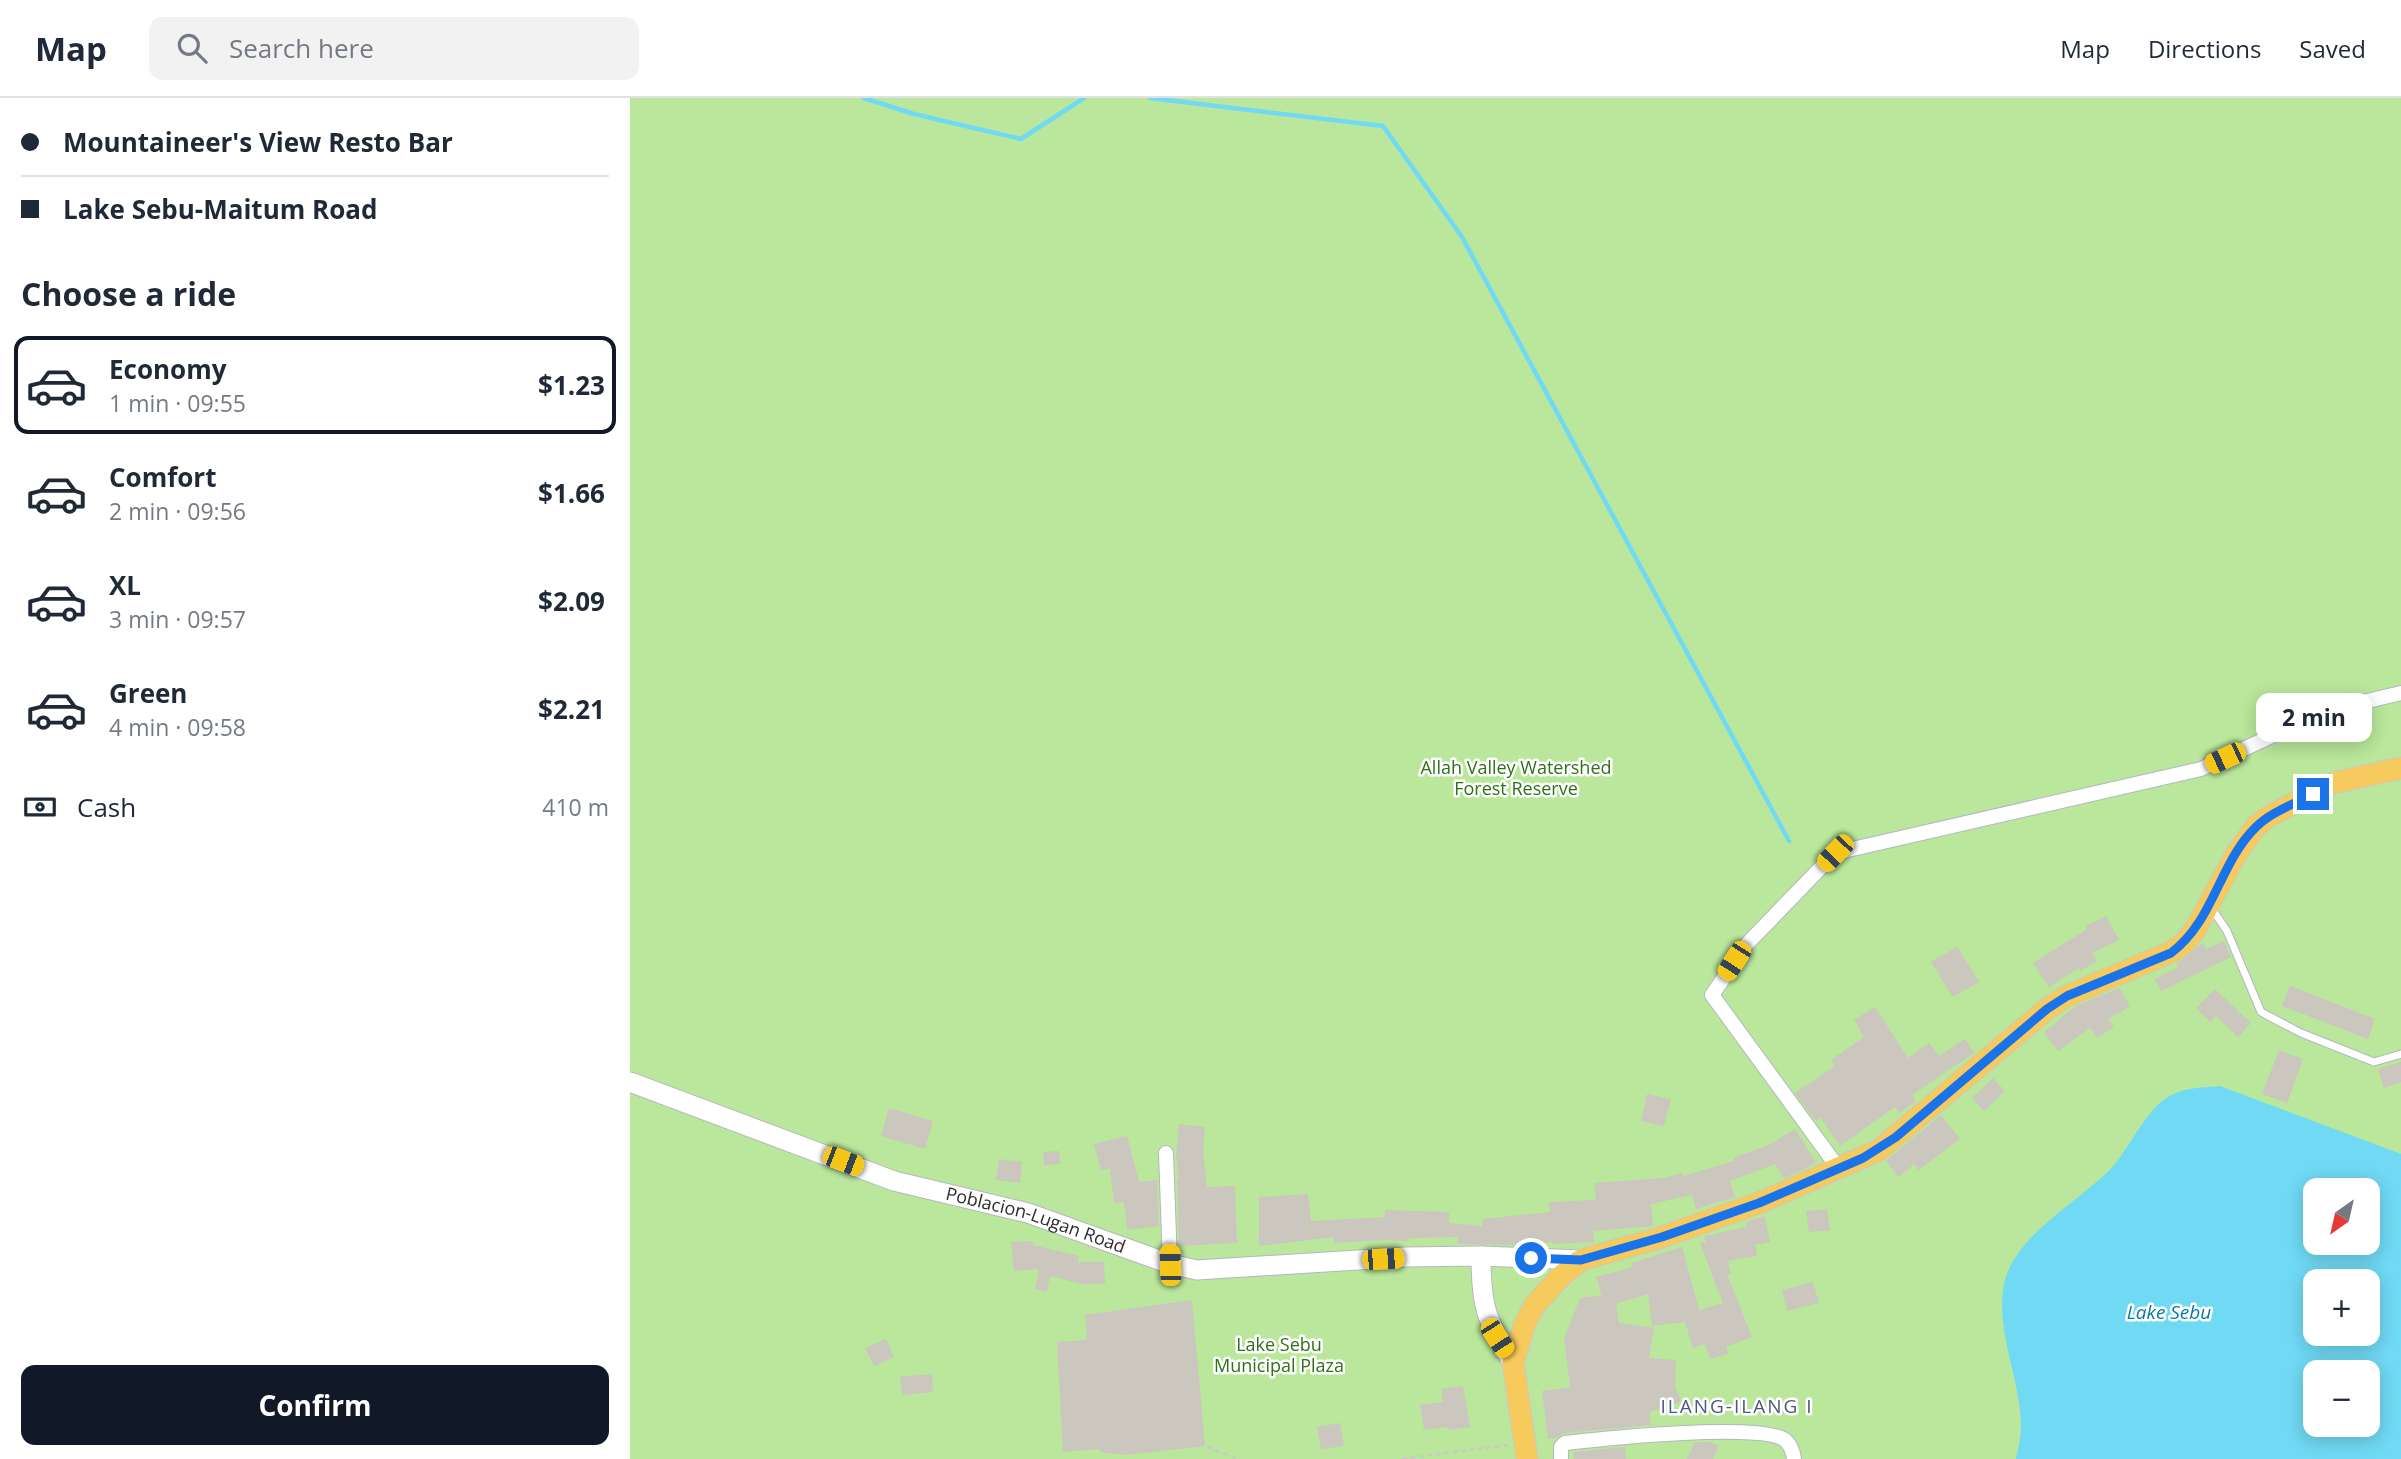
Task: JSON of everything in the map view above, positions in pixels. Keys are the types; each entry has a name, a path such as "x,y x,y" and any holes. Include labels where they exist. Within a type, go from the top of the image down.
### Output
{"main road":[{"path":"1513,1363 1525,1323 1535,1305 1561,1276 1581,1260 1662,1237 1746,1207 1879,1150 2047,1009 2067,996 2171,953 2184,943 2210,906 2235,856 2256,826 2271,815 2333,783 2401,768"},
{"name":"Poblacion-Lugan Road","path":"630,1082 894,1181 1028,1213 1170,1265 1212,1271 1337,1261 1480,1256 1581,1260"},
{"path":"1480,1256 1484,1307 1497,1338 1513,1363 1526,1451"}],"street":[{"path":"1839,1168 1712,995 1746,945 1835,853 2201,769 2325,711 2401,693"},
{"path":"1166,1153 1170,1265"},
{"path":"1561,1459 1561,1447 1565,1443 1654,1434 1747,1433 1785,1440 1794,1459"}],"lane":[{"path":"2210,906 2227,931 2261,1012 2301,1033 2374,1062 2401,1054"}],"path":[{"path":"1207,1447 1240,1459"},
{"path":"1402,1459 1526,1451"}],"green space":[{"name":"Allah Valley Watershed Forest Reserve","path":"630,98 2401,98 2401,1459 630,1459"}],"water":[{"name":"Lake Sebu","path":"2220,1086 2401,1154 2401,1459 2016,1459 2021,1431 2020,1410 2002,1307 2008,1270 2033,1236 2115,1164 2146,1118 2161,1102 2180,1091"}],"building":[{"path":"2106,916 2119,940 2092,953 2097,961 2080,971 2079,968 2049,987 2033,963 2087,929 2086,926"},
{"path":"2224,941 2231,957 2161,991 2155,979 2178,967 2176,964 2203,943 2206,949"},
{"path":"1957,947 1979,982 1953,997 1931,962"},
{"path":"2290,986 2375,1019 2368,1039 2282,1006"},
{"path":"2119,988 2130,1006 2109,1019 2114,1027 2097,1038 2090,1028 2058,1051 2044,1032 2076,1006"},
{"path":"2215,989 2251,1023 2238,1037 2216,1016 2210,1022 2196,1008"},
{"path":"1875,1007 1908,1058 1929,1043 1939,1056 1965,1039 1974,1053 1912,1095 1916,1101 1900,1113 1895,1107 1840,1146 1821,1118 1816,1121 1795,1093 1835,1066 1831,1060 1864,1037 1854,1020"},
{"path":"2279,1050 2303,1059 2287,1103 2262,1094"},
{"path":"2401,1062 2401,1082 2384,1088 2378,1069"},
{"path":"1993,1078 2005,1091 1984,1111 1972,1098"},
{"path":"1647,1094 1671,1099 1664,1126 1641,1121"},
{"path":"889,1108 933,1121 925,1149 881,1136"},
{"path":"1941,1115 1960,1139 1919,1170 1914,1164 1899,1177 1886,1161"},
{"path":"1179,1124 1205,1127 1203,1151 1207,1187 1235,1186 1237,1243 1179,1246 1179,1178 1176,1156"},
{"path":"1795,1129 1816,1162 1808,1167 1784,1178 1775,1164 1730,1181 1735,1197 1696,1209 1692,1195 1651,1204 1653,1226 1593,1231 1594,1242 1460,1244 1457,1243 1458,1237 1334,1243 1334,1237 1259,1246 1259,1197 1308,1194 1311,1221 1385,1217 1385,1210 1449,1212 1449,1223 1482,1226 1483,1219 1550,1212 1549,1202 1596,1200 1594,1183 1664,1178 1682,1173 1683,1176 1734,1161 1733,1158 1769,1145"},
{"path":"1127,1136 1139,1182 1157,1180 1159,1226 1127,1230 1124,1202 1114,1203 1110,1168 1101,1171 1094,1144"},
{"path":"1059,1151 1060,1164 1044,1165 1043,1152"},
{"path":"999,1159 1022,1162 1020,1183 996,1180"},
{"path":"1827,1209 1830,1230 1809,1232 1806,1211"},
{"path":"1765,1216 1770,1242 1755,1245 1757,1256 1728,1261 1731,1274 1727,1274 1752,1337 1726,1347 1728,1354 1710,1359 1705,1344 1693,1348 1685,1322 1652,1326 1648,1294 1616,1304 1619,1323 1654,1328 1649,1358 1676,1360 1675,1385 1681,1402 1649,1412 1651,1425 1564,1433 1548,1439 1542,1391 1570,1387 1564,1339 1580,1298 1602,1295 1596,1277 1633,1267 1632,1263 1682,1247 1699,1310 1723,1303 1700,1243 1706,1242 1704,1236 1747,1227 1746,1222"},
{"path":"1033,1241 1033,1245 1079,1256 1078,1262 1104,1262 1105,1284 1082,1284 1050,1276 1047,1292 1035,1289 1039,1269 1014,1271 1011,1242"},
{"path":"1813,1282 1819,1303 1787,1311 1782,1290"},
{"path":"1192,1300 1205,1446 1125,1455 1100,1452 1100,1449 1063,1452 1057,1342 1087,1340 1085,1315"},
{"path":"886,1339 894,1357 874,1366 865,1348"},
{"path":"932,1374 933,1392 902,1395 900,1377"},
{"path":"1463,1386 1470,1427 1424,1430 1420,1405 1443,1402 1441,1389"},
{"path":"1340,1423 1344,1446 1321,1449 1317,1427"},
{"path":"1695,1442 1709,1442 1719,1446 1713,1459 1687,1459"},
{"path":"1625,1447 1626,1459 1574,1459 1573,1452"}],"waterway":[{"path":"864,98 914,114 1021,139 1084,98"},
{"path":"1150,98 1383,126 1462,237 1789,841"}],"district":[{"name":"ILANG-ILANG I","path":"1737,1406"}],"route":[{"path":"1531,1258 1581,1260 1662,1237 1759,1203 1879,1150 2047,1009 2067,996 2171,953 2184,943 2210,906 2235,856 2256,826 2271,815 2313,794"}],"park label":[{"name":"Lake Sebu Municipal Plaza","path":"1279,1355"}]}
